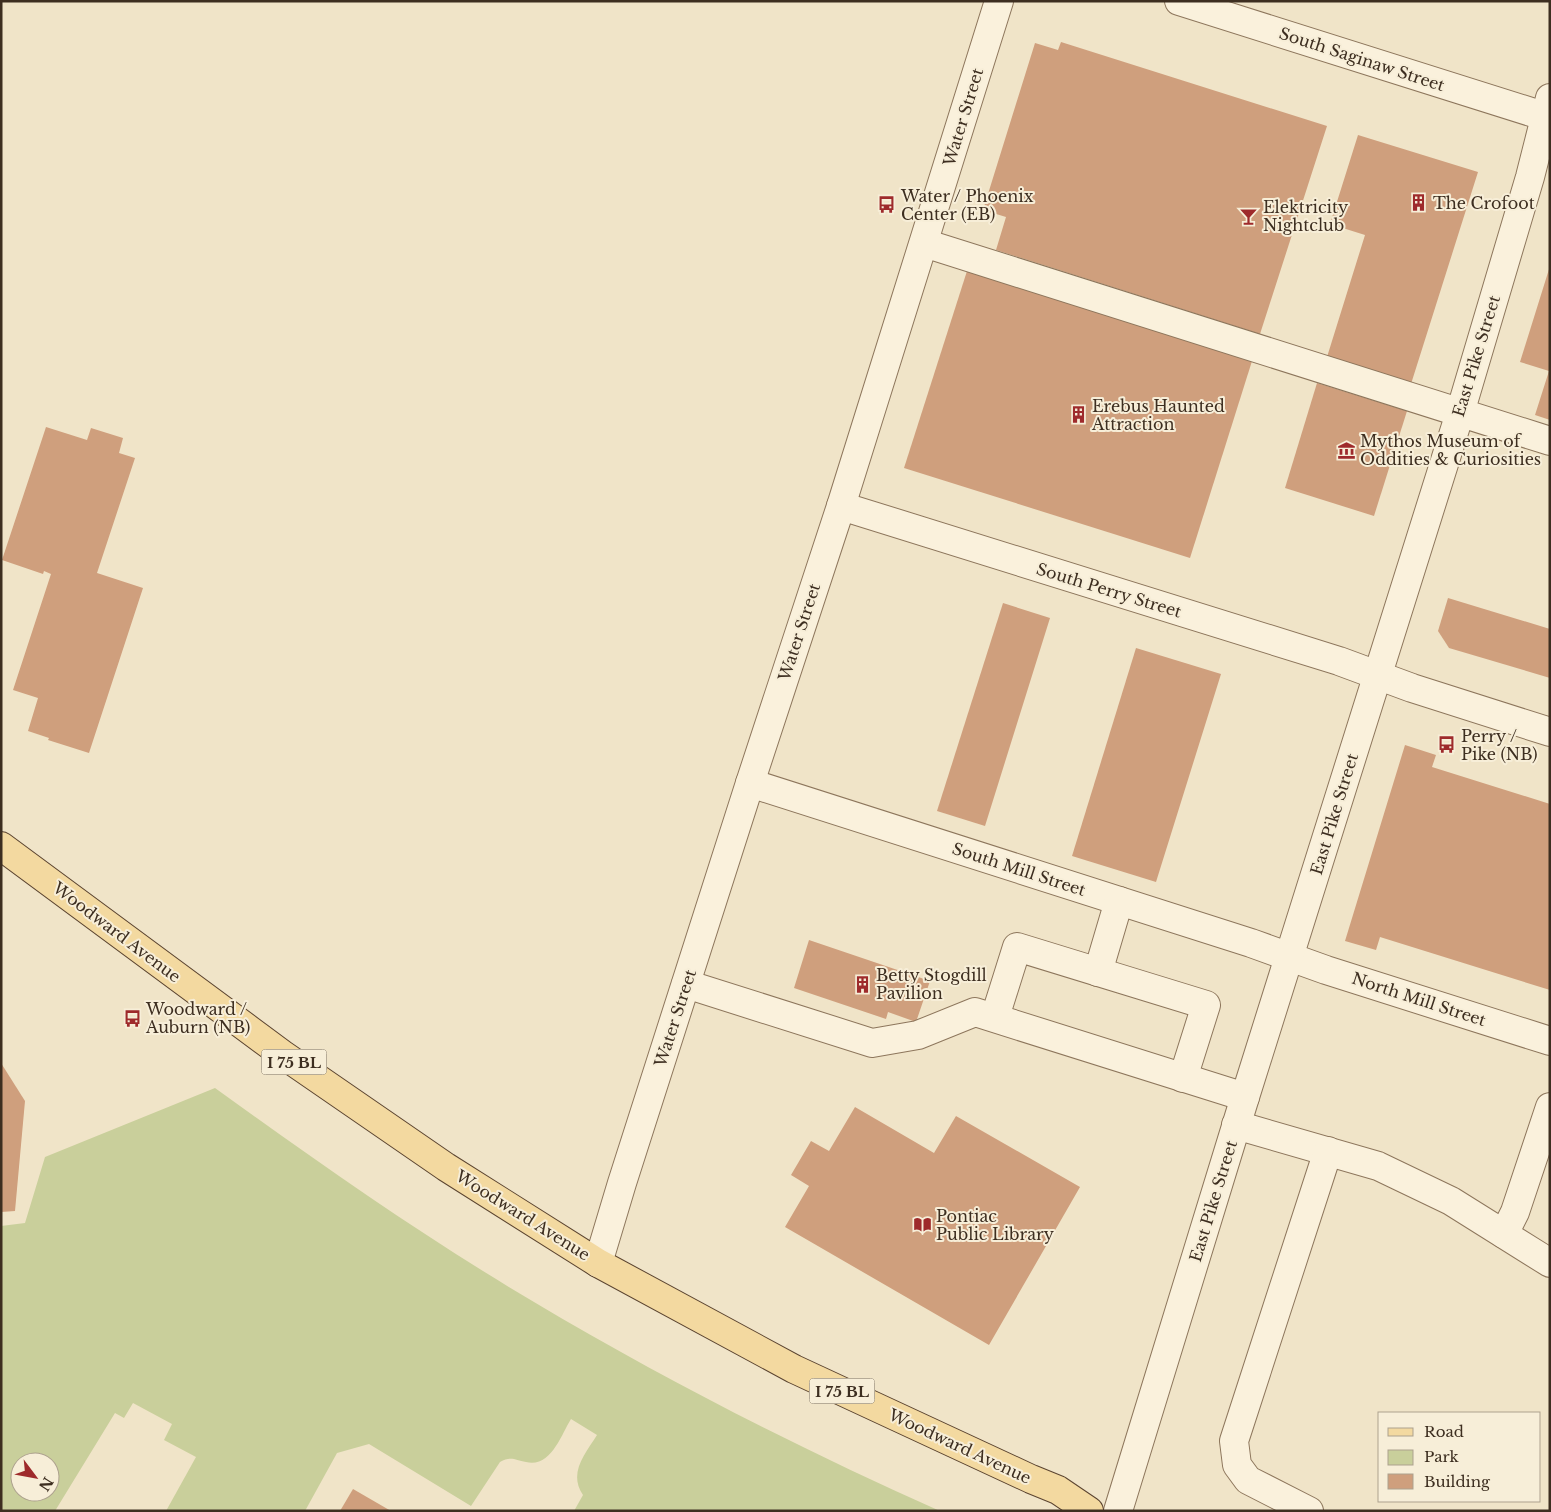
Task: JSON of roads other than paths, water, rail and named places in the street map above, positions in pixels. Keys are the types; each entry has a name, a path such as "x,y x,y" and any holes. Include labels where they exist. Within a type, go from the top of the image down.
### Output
{"main road":[{"name":"Woodward Avenue","path":"1,846 282,1054 446,1167 598,1262 794,1369 1031,1480 1058,1490 1089,1511"}],"street":[{"name":"Water Street","path":"598,1262 636,1137 841,506 999,1"},
{"name":"South Saginaw Street","path":"1179,1 1548,111"},
{"name":"East Pike Street","path":"1118,1511 1236,1125 1460,413 1548,111"},
{"path":"924,243 1550,441"},
{"name":"South Perry Street","path":"841,506 1339,661 1412,688 1550,732"},
{"name":"South Mill Street","path":"750,783 1289,956"},
{"path":"1098,972 1119,901"},
{"path":"995,1018 1017,947 1206,1005 1183,1078"},
{"name":"North Mill Street","path":"1289,956 1550,1041"},
{"path":"686,984 872,1043 918,1036 975,1012 1245,1097"},
{"path":"1504,1234 1515,1212 1550,1107"},
{"path":"1236,1125 1378,1166 1450,1201 1550,1263"},
{"path":"1309,1511 1248,1480 1238,1465 1234,1441 1328,1152"}],"place":[{"name":"The Crofoot","path":"1419,203"},
{"name":"Water / Phoenix Center (EB)","path":"887,205"},
{"name":"Elektricity Nightclub","path":"1249,216"},
{"name":"Erebus Haunted Attraction","path":"1078,415"},
{"name":"Mythos Museum of Oddities & Curiosities","path":"1346,450"},
{"name":"Perry / Pike (NB)","path":"1447,745"},
{"name":"Betty Stogdill Pavilion","path":"862,984"},
{"name":"Woodward / Auburn (NB)","path":"132,1018"},
{"name":"Pontiac Public Library","path":"922,1225"}]}
